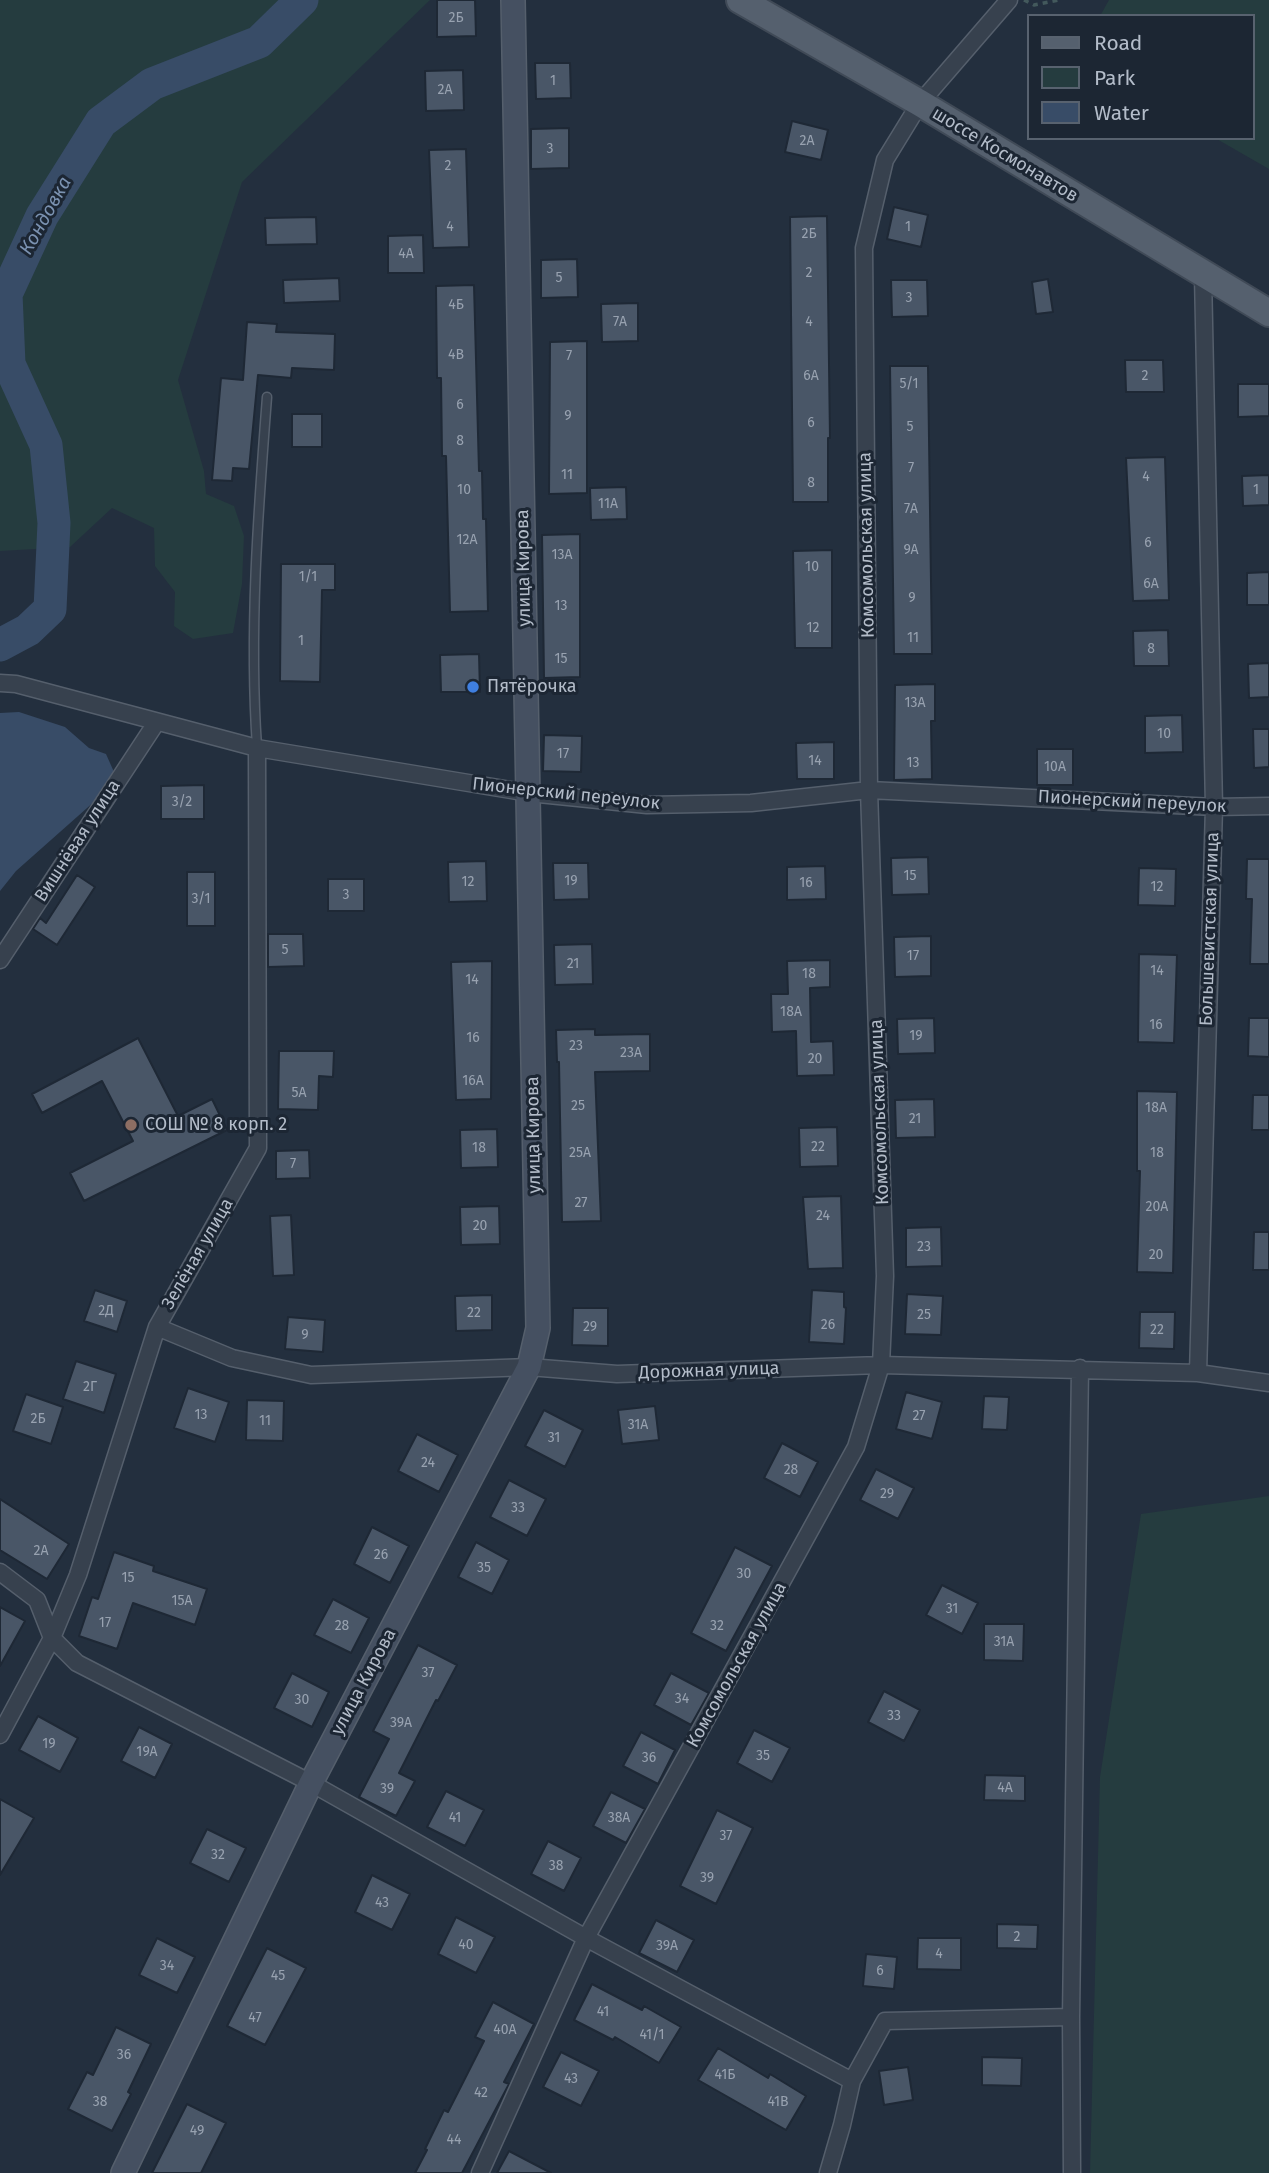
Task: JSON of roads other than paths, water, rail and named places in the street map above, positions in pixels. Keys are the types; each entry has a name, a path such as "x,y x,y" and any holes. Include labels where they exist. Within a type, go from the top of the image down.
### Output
{"main road":[{"name":"шоссе Космонавтов","path":"740,0 920,103 1269,313"}],"street":[{"name":"улица Кирова","path":"123,2173 311,1783 529,1367 538,1328 513,0"},
{"name":"Комсомольская улица","path":"480,2173 586,1938 856,1447 881,1365 886,1276 869,790 864,248 885,160 920,103 1009,0"},
{"name":"Большевистская улица","path":"1198,1373 1214,807 1203,275"},
{"name":"Пионерский переулок","path":"8,684 257,748 528,793 648,805 751,803 869,790 1214,807 1269,806"},
{"name":"Вишнёвая улица","path":"0,960 156,723"},
{"name":"Зелёная улица","path":"0,1735 52,1639 78,1575 157,1326 258,1149 257,748"},
{"name":"Дорожная улица","path":"157,1326 232,1358 311,1375 529,1367 617,1374 881,1365 1198,1373 1269,1383"},
{"path":"1072,2173 1071,2017 1080,1368"},
{"path":"0,1572 37,1600 52,1639 76,1662 311,1783 586,1938 852,2081"},
{"path":"828,2173 852,2081 885,2021 1071,2017"}],"lane":[{"path":"257,748 254,704 258,517 267,397"}],"water":[{"path":"19,712 65,727 89,748 106,754 114,772 113,785 16,871 0,891 0,713"}],"waterway":[{"name":"Кондовка","path":"0,645 28,630 50,609 54,523 46,445 9,364 6,294 42,216 101,122 152,84 259,42 302,0"}],"place":[{"name":"Пятёрочка","path":"473,687"},
{"name":"СОШ № 8 корп. 2","path":"131,1125"}]}
